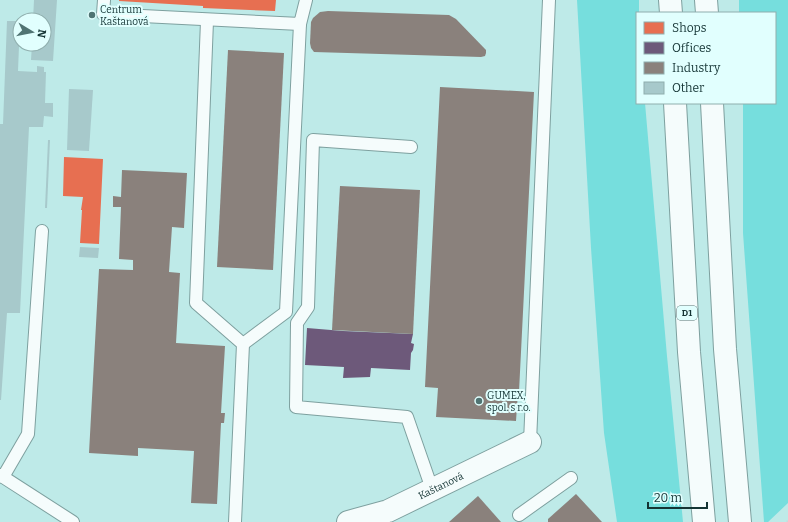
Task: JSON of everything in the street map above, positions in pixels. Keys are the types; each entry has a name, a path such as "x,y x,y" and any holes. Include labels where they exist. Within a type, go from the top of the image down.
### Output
{"main road":[{"path":"670,0 671,12"},
{"path":"706,0 707,12"},
{"name":"D1","path":"675,104 689,352 704,522"},
{"path":"712,104 725,349 740,522"},
{"name":"Kaštanová","path":"348,522 388,511 530,442"}],"lane":[{"path":"104,0 103,14 207,21 300,24"},
{"path":"242,344 286,312 300,24 306,0"},
{"path":"530,442 549,0"},
{"path":"207,21 196,303 242,344"},
{"path":"411,147 313,140 308,306 297,323 296,407 407,418 432,490"},
{"path":"42,231 28,434 2,476 73,522"},
{"path":"235,522 242,344"},
{"path":"519,515 571,478"}],"shaded area":[{"path":"577,0 639,0 639,12 636,12 636,104 645,104 683,522 617,522 604,433 591,248"},
{"path":"739,0 788,0 788,503 768,522 764,522 743,233 743,104 776,104 776,12 739,12"}],"building: Shops":[{"path":"119,0 276,0 275,11 203,8 203,6"},
{"path":"64,157 103,159 99,244 80,243 83,197 63,196"}],"building: Offices":[{"path":"307,328 413,334 411,343 414,344 411,353 410,370 371,368 370,377 343,378 344,367 305,365"}],"building: Industry":[{"path":"320,12 449,15 456,19 486,50 486,53 485,56 481,57 314,52 310,43 311,22"},
{"path":"228,50 284,53 273,270 217,267"},
{"path":"440,87 534,92 519,392 516,421 436,417 438,388 425,387"},
{"path":"122,170 187,173 184,228 172,227 169,272 180,273 176,343 225,346 221,413 225,413 224,423 221,423 217,504 191,503 194,451 138,448 138,456 89,453 99,269 133,270 133,260 119,259 121,207 113,207 113,196 121,197"},
{"path":"340,186 420,190 413,334 332,330"},
{"path":"576,494 602,522 548,522 548,519"},
{"path":"478,496 501,522 449,522"}],"building: Other":[{"path":"34,0 57,0 53,61 31,60 32,52 52,52 52,12 33,12"},
{"path":"7,21 12,21 12,52 19,52 18,71 37,72 37,66 44,67 44,72 46,72 45,103 53,103 53,117 44,116 43,127 29,127 20,313 7,313 0,400 0,124 3,124"},
{"path":"69,89 93,90 89,151 67,150"},
{"path":"48,140 50,140 47,208 45,208"},
{"path":"80,247 99,248 98,258 79,257"}],"place":[{"name":"Centrum Kaštanová","path":"92,15"},
{"name":"GUMEX, spol. s r.o.","path":"479,401"}]}
